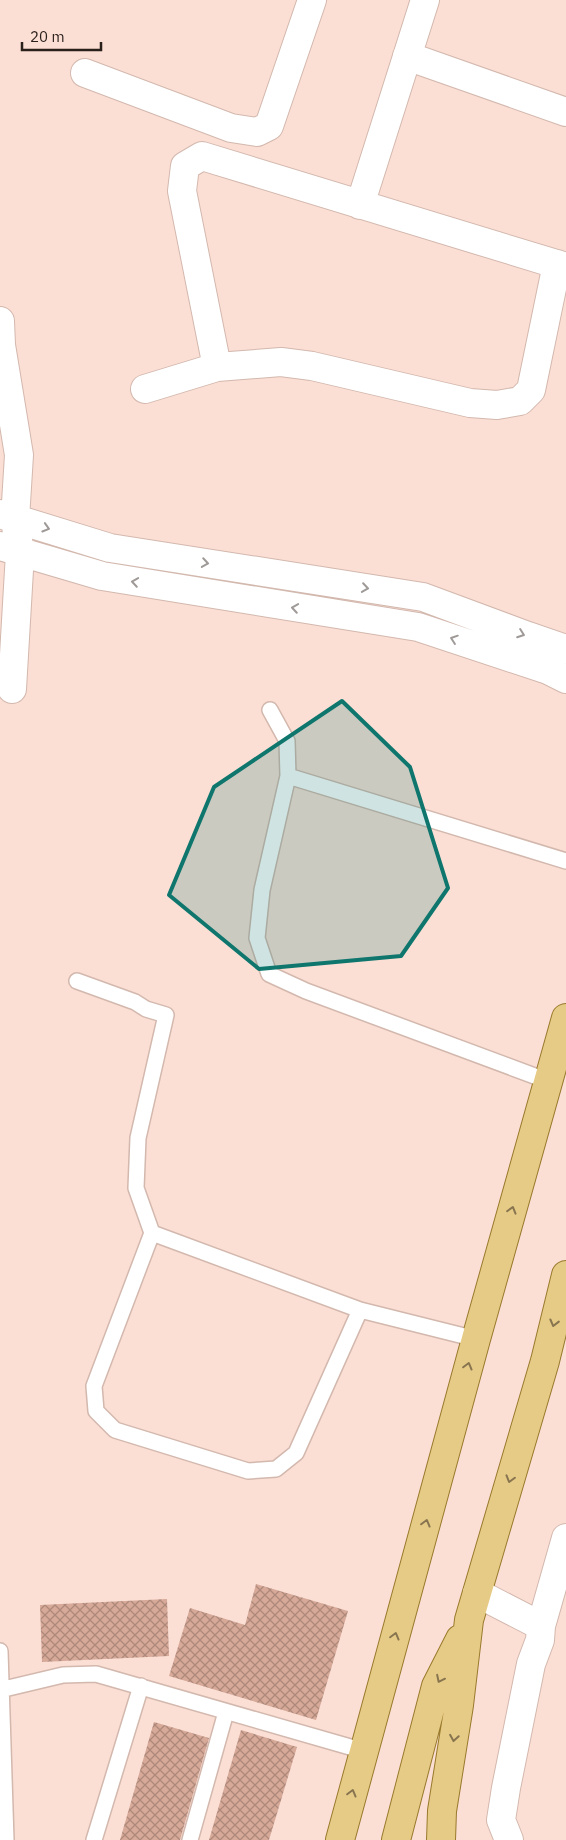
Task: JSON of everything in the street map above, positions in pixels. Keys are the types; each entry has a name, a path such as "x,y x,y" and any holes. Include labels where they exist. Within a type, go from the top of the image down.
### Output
{"main road":[{"path":"340,1840 476,1339 566,1018"},
{"path":"440,1840 442,1811 459,1705 469,1620 545,1361 564,1289"},
{"path":"396,1840 436,1686 469,1620"},
{"path":"442,1811 452,1840"}],"street":[{"path":"85,73 231,128 257,132 269,126 312,0"},
{"path":"360,205 425,0"},
{"path":"407,56 566,112"},
{"path":"145,389 217,367 281,362 312,366 470,403 497,405 520,401 531,390 562,265 202,156 185,166 182,191 217,367"},
{"path":"0,321 1,345 19,455 8,516 12,688"},
{"path":"8,516 110,548 423,597 566,649"},
{"path":"10,550 102,576 418,627 548,670 566,679"},
{"path":"509,1840 501,1820 506,1788 530,1664 540,1640 541,1626 566,1538"},
{"path":"477,1593 541,1626"}],"lane":[{"path":"270,710 287,741 288,776 262,890 257,938 269,974 306,991 548,1081"},
{"path":"288,776 566,861"},
{"path":"77,981 135,1002 146,1009 166,1015 138,1138 136,1188 152,1233 94,1386 96,1411 115,1430 248,1471 276,1469 296,1453 360,1310"},
{"path":"152,1233 360,1310 476,1339"},
{"path":"0,1651 6,1840"},
{"path":"0,1690 63,1675 96,1674 364,1751"},
{"path":"94,1840 141,1686"},
{"path":"190,1840 226,1712"}],"highlighted area":[{"path":"342,701 410,767 448,888 401,956 259,969 169,895 214,787"}],"building":[{"path":"256,1584 348,1611 316,1720 169,1676 190,1608 245,1625"},
{"path":"167,1599 169,1656 42,1662 40,1605"},
{"path":"154,1722 209,1738 180,1840 120,1840"},
{"path":"241,1730 297,1747 269,1840 209,1840"}]}
